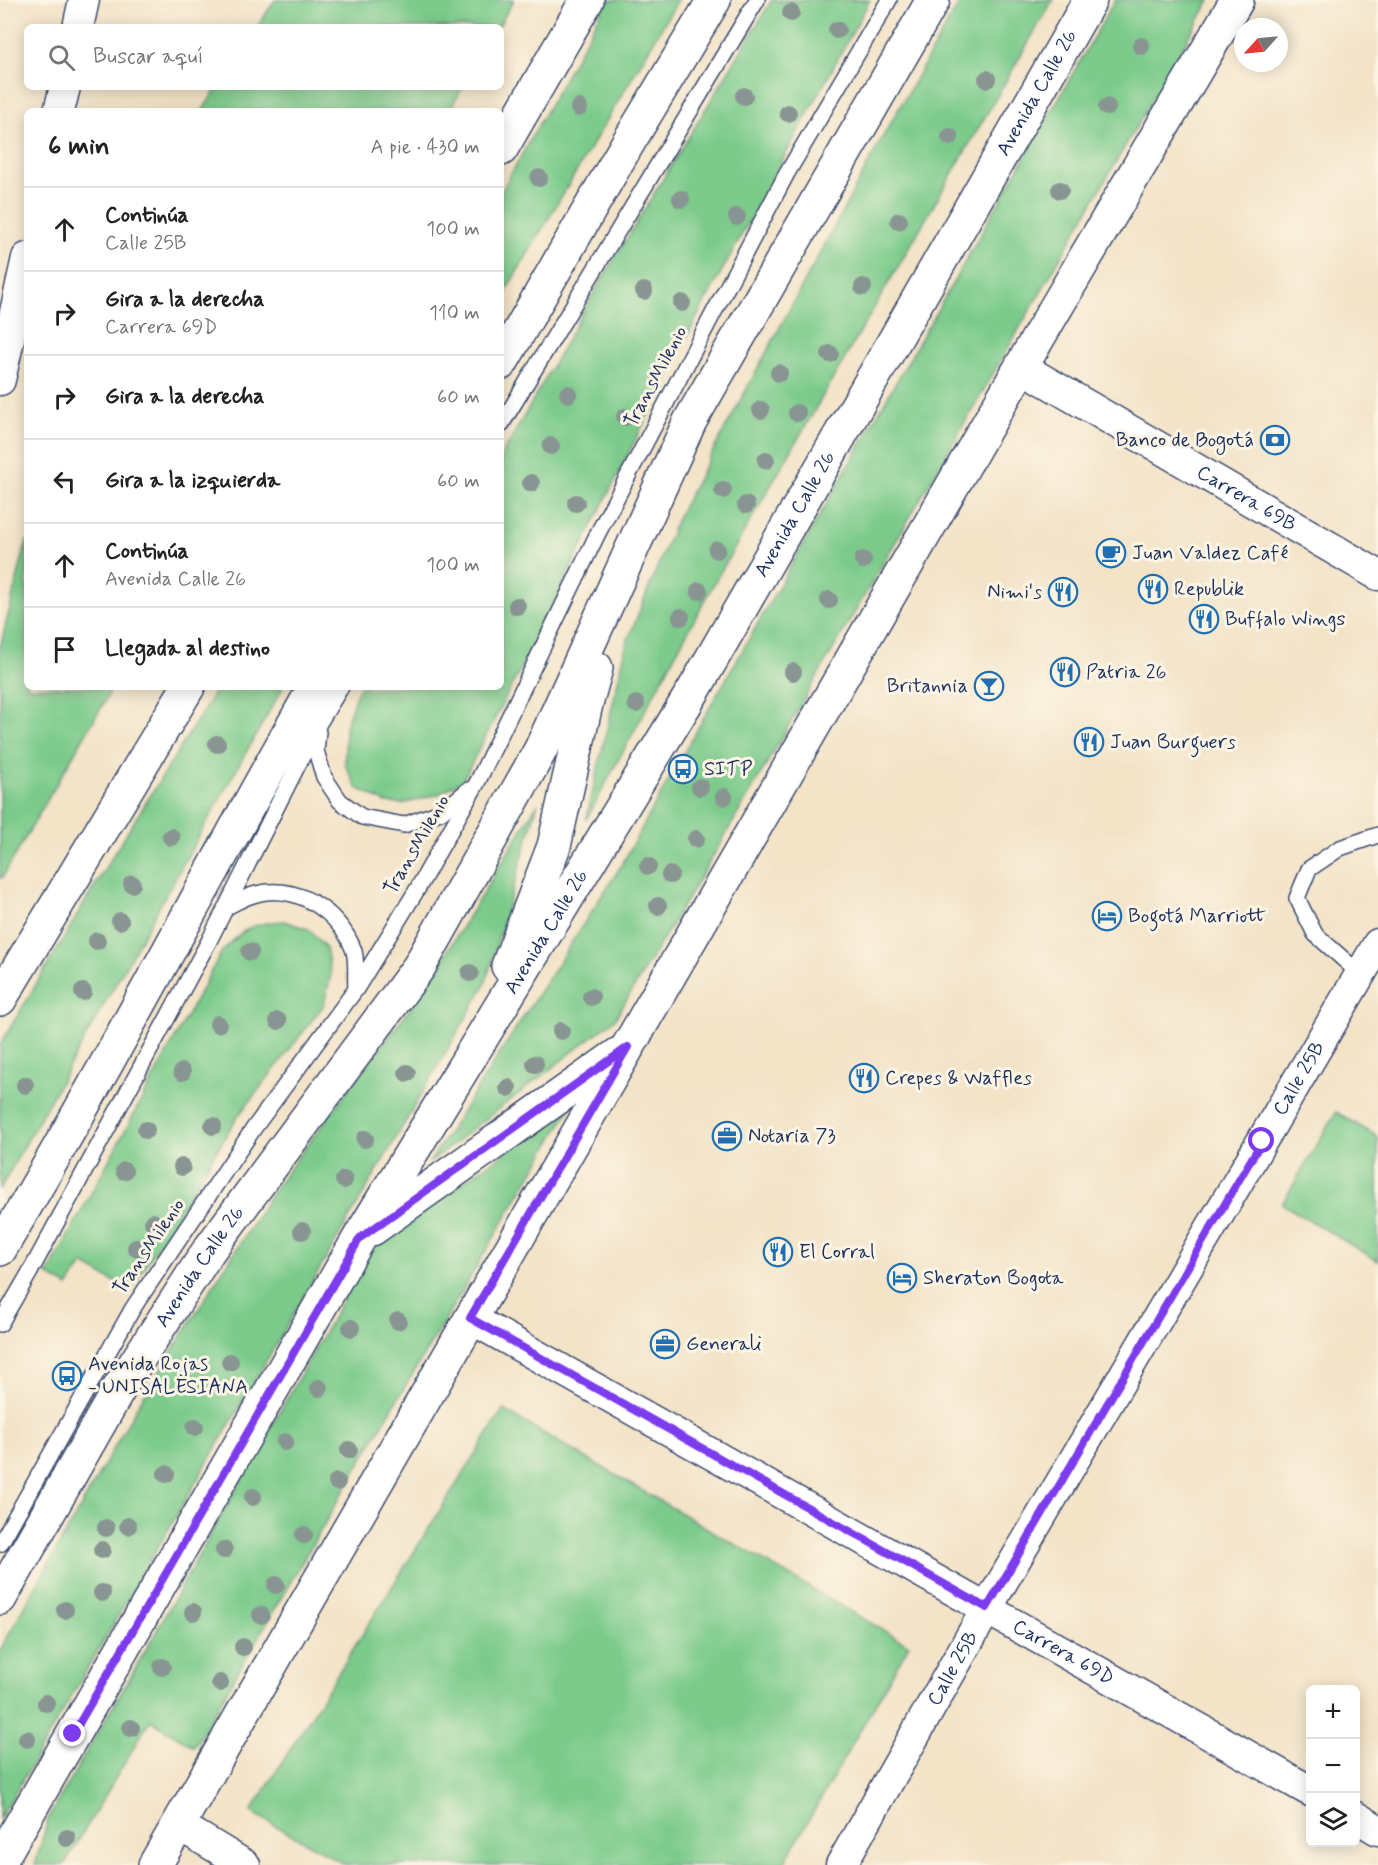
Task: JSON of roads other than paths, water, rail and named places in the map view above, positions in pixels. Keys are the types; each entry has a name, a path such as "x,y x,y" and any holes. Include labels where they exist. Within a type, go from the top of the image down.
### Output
{"main road":[{"path":"504,144 587,0"},
{"path":"504,358 714,0"},
{"name":"Avenida Calle 26","path":"0,1598 120,1388 209,1250 419,966 541,749 690,422 933,0"},
{"name":"Avenida Calle 26","path":"0,1861 360,1238 695,688 1090,0"},
{"path":"155,1865 1021,367 1237,0"},
{"path":"504,339 551,277"},
{"path":"477,1046 554,846 586,704 624,566"},
{"path":"0,999 186,690"},
{"path":"0,1250 45,1174 239,820 313,690"},
{"path":"360,1238 628,1047"}],"street":[{"path":"79,24 84,0"},
{"path":"60,108 64,90"},
{"path":"0,381 24,272"},
{"name":"Carrera 69B","path":"1021,367 1378,575"},
{"name":"Calle 25B","path":"841,1865 987,1608 1378,944"},
{"name":"Carrera 69D","path":"470,1318 1306,1788"},
{"path":"1360,1819 1378,1830"},
{"path":"179,1825 245,1865"}],"lane":[{"path":"504,420 757,0"},
{"name":"TransMilenio","path":"0,1544 133,1308 254,1128 356,989 418,888 477,783 598,533 781,185 889,0"},
{"name":"TransMilenio","path":"0,1324 225,908 319,723 339,690"},
{"name":"TransMilenio","path":"319,723 316,751 324,777 340,801 363,817 404,825 443,812 477,783"},
{"path":"1360,974 1315,934 1297,898 1309,869 1340,848 1378,835"},
{"path":"225,908 251,895 280,892 309,899 337,920 354,952 356,989"}],"place":[{"name":"Banco de Bogotá","path":"1275,440"},
{"name":"Juan Valdez Café","path":"1111,553"},
{"name":"Republik","path":"1153,589"},
{"name":"Nimi's","path":"1063,592"},
{"name":"Buffalo Wings","path":"1204,619"},
{"name":"Patria 26","path":"1065,672"},
{"name":"Britannia","path":"989,686"},
{"name":"Juan Burguers","path":"1089,742"},
{"name":"SITP","path":"683,769"},
{"name":"Bogotá Marriott","path":"1107,916"},
{"name":"Crepes & Waffles","path":"864,1078"},
{"name":"Notaria 73","path":"727,1136"},
{"name":"El Corral","path":"778,1252"},
{"name":"Sheraton Bogota","path":"902,1278"},
{"name":"Generali","path":"665,1344"},
{"name":"Avenida Rojas - UNISALESIANA","path":"67,1376"}]}
